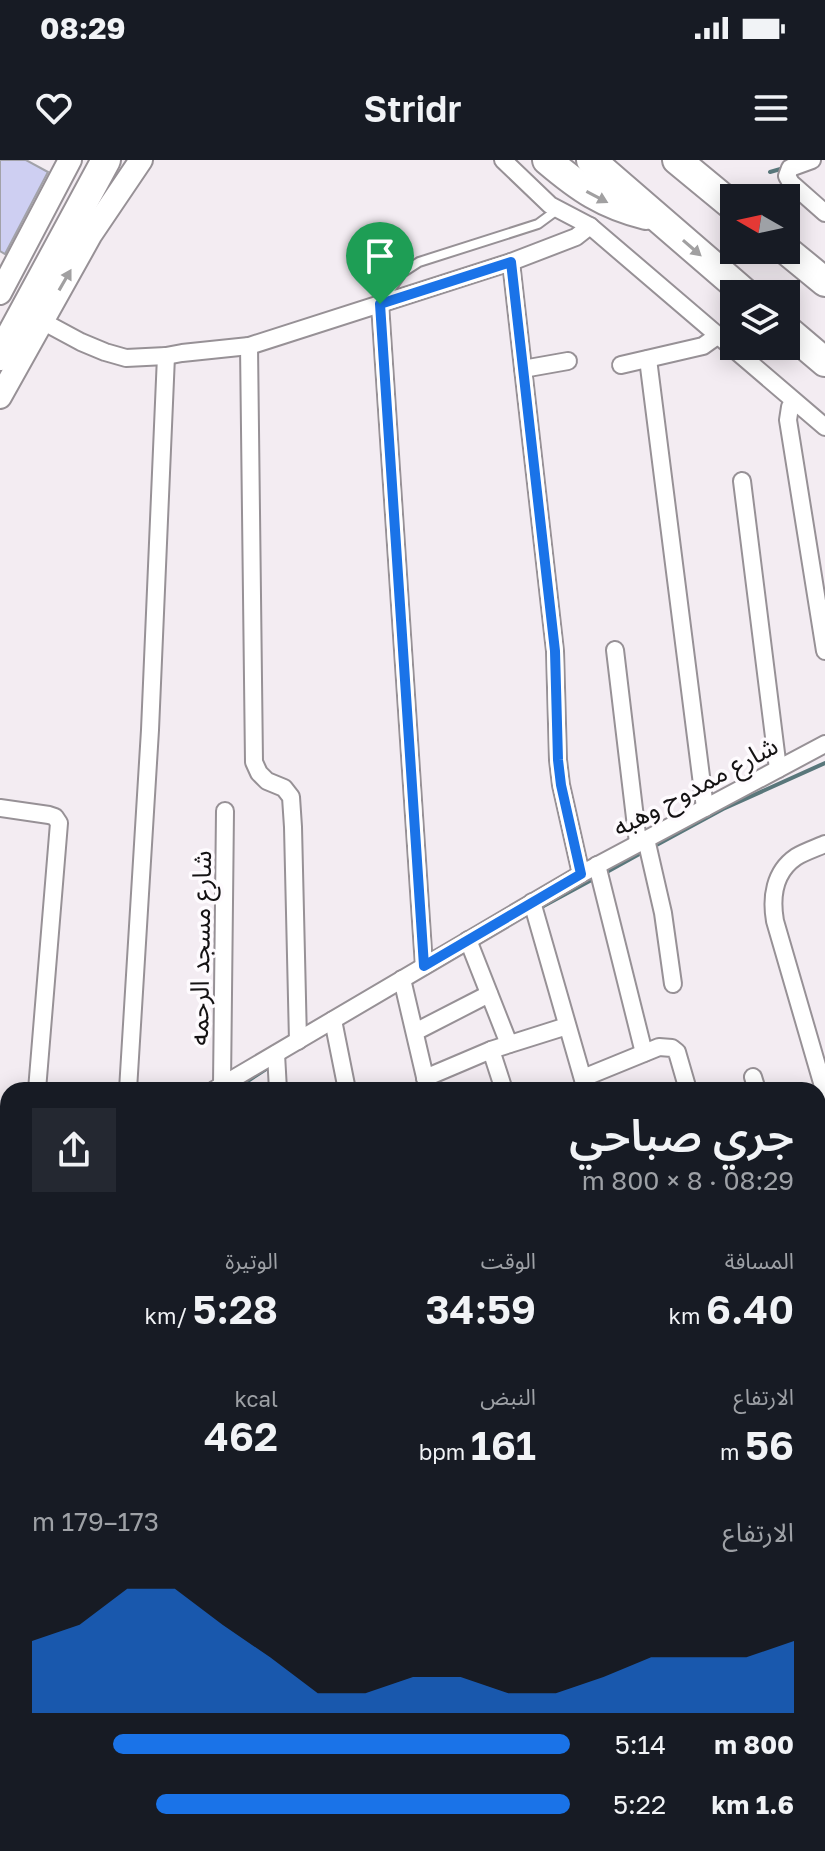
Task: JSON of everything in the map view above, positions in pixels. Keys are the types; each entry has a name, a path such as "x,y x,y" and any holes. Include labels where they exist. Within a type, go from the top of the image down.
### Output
{"highway":[{"path":"1,343 87,160"},
{"path":"1,343 106,160"},
{"path":"547,160 585,191 604,201 625,210 656,217"},
{"path":"591,160 730,280"},
{"path":"677,160 720,195"},
{"path":"800,261 825,282"},
{"path":"800,341 825,362"}],"main road":[{"path":"0,293 70,160"},
{"path":"0,397 91,234 141,160"}],"street":[{"path":"503,160 542,200 590,226 825,427"},
{"path":"812,160 790,168 787,176 825,213"},
{"path":"42,321 81,342 126,358 249,346 511,262 576,237 590,226"},
{"path":"511,262 555,651 558,760 581,874"},
{"path":"380,304 424,966"},
{"path":"621,365 703,346 717,336"},
{"path":"249,346 254,762 267,781 284,788 291,797 298,1041"},
{"path":"128,1082 150,730 166,356"},
{"path":"648,359 705,808"},
{"path":"523,369 568,361"},
{"path":"794,401 788,420 825,651"},
{"path":"742,481 778,769"},
{"path":"615,650 645,846 663,913 673,984"},
{"name":"شارع ممدوح وهبه","path":"232,1082 276,1061 298,1041 333,1020 404,984 424,966 470,945 534,909 581,874 598,873 705,808 825,744"},
{"path":"0,808 49,815 59,823 38,1082"},
{"name":"شارع مسجد الرحمه","path":"217,1082 225,811"},
{"path":"822,1082 772,903 775,886 783,870 795,858 825,844"},
{"path":"598,873 644,1053"},
{"path":"534,909 583,1082"},
{"path":"470,945 509,1044"},
{"path":"404,984 427,1082"},
{"path":"415,1032 489,994"},
{"path":"333,1020 345,1082"},
{"path":"431,1082 491,1050 567,1026"},
{"path":"588,1082 644,1053 665,1047 677,1052 686,1082"},
{"path":"491,1050 501,1082"},
{"path":"276,1061 277,1082"}],"lane":[{"path":"380,304 402,273 419,262 538,224 558,209"}],"building":[{"path":"0,160 26,160 48,172 5,254 0,251"}],"waterway":[{"path":"770,172 784,168"},
{"path":"651,848 723,809 825,763"},
{"path":"605,873 643,852"},
{"path":"538,909 597,877"},
{"path":"246,1082 266,1069"}],"route":[{"path":"511,262 555,651 558,760 581,874 424,966 380,304 511,262"}]}
